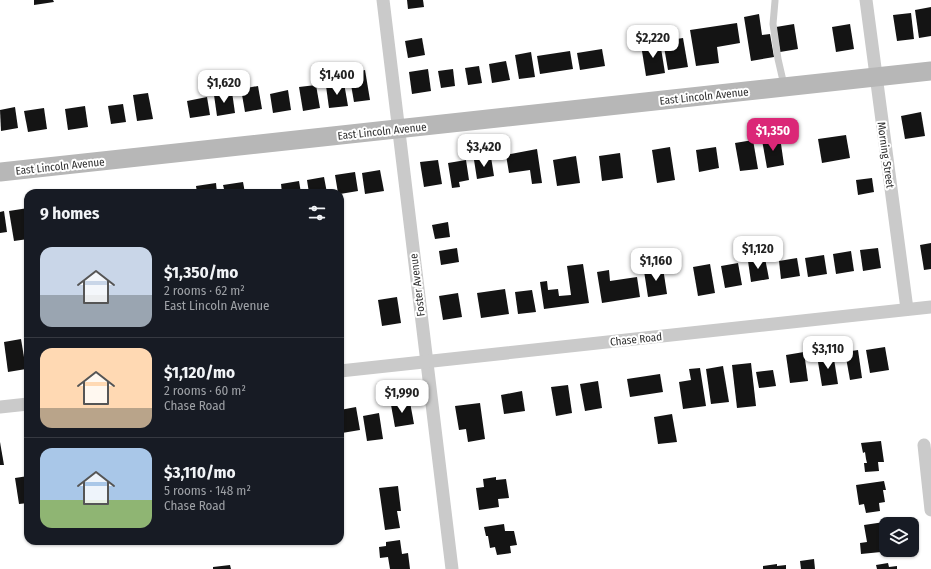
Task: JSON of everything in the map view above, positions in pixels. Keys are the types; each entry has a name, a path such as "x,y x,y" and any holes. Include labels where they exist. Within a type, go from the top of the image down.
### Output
{"main road":[{"name":"East Lincoln Avenue","path":"0,172 931,71"}],"street":[{"name":"Foster Avenue","path":"383,0 452,569"},
{"name":"Morning Street","path":"866,0 907,309"},
{"name":"Chase Road","path":"344,371 931,307"},
{"path":"0,407 24,404"},
{"path":"924,445 931,510"}],"lane":[{"path":"775,1 772,24 785,87"}],"building":[{"path":"34,0 53,0 54,2 34,5"},
{"path":"407,0 423,0 424,7 408,9"},
{"path":"931,7 931,36 919,38 915,10"},
{"path":"911,13 914,39 897,41 893,15"},
{"path":"759,14 762,35 770,34 774,57 751,61 744,17"},
{"path":"737,23 740,43 717,47 719,63 696,66 690,30"},
{"path":"794,24 798,49 780,52 776,27"},
{"path":"850,24 854,49 836,52 832,27"},
{"path":"422,38 425,55 408,58 405,41"},
{"path":"683,38 688,67 668,70 663,41"},
{"path":"660,42 665,73 646,76 641,45"},
{"path":"602,49 605,66 580,70 577,53"},
{"path":"570,51 573,69 540,74 537,56"},
{"path":"531,52 535,77 519,79 515,55"},
{"path":"506,61 510,80 492,83 489,64"},
{"path":"479,66 482,83 468,85 465,68"},
{"path":"428,69 431,91 412,94 409,72"},
{"path":"453,69 455,86 441,88 438,71"},
{"path":"365,70 370,100 354,102 349,73"},
{"path":"344,83 348,106 329,108 326,86"},
{"path":"316,85 320,108 303,111 299,87"},
{"path":"258,86 262,109 245,112 241,89"},
{"path":"288,90 291,110 273,113 270,94"},
{"path":"232,92 235,113 217,116 214,95"},
{"path":"148,93 153,119 137,121 133,95"},
{"path":"207,97 210,115 190,118 187,101"},
{"path":"123,104 126,122 111,124 108,106"},
{"path":"85,106 88,127 68,130 65,109"},
{"path":"15,107 18,128 1,131 0,110"},
{"path":"44,108 47,129 28,132 24,111"},
{"path":"921,112 925,136 905,139 901,116"},
{"path":"846,135 850,158 822,163 818,139"},
{"path":"780,137 784,165 767,168 762,140"},
{"path":"753,140 758,169 740,171 735,143"},
{"path":"670,147 675,180 657,183 652,150"},
{"path":"716,147 719,168 699,172 696,150"},
{"path":"537,149 542,183 532,184 530,170 509,173 506,155"},
{"path":"620,153 623,178 602,181 599,156"},
{"path":"576,156 580,183 557,186 553,160"},
{"path":"491,157 494,176 477,179 474,160"},
{"path":"438,160 442,184 424,187 420,162"},
{"path":"466,160 469,180 459,182 460,187 452,188 448,163"},
{"path":"380,170 384,191 365,194 362,173"},
{"path":"355,172 358,191 344,193 344,189 337,189 335,175"},
{"path":"324,177 326,189 308,189 307,180"},
{"path":"872,178 874,192 858,195 856,180"},
{"path":"299,181 300,189 282,189 281,184"},
{"path":"243,182 244,189 224,189 223,185"},
{"path":"216,183 217,189 196,189 196,186"},
{"path":"24,209 24,240 14,241 9,211"},
{"path":"4,211 7,232 0,233 0,212"},
{"path":"448,222 450,237 435,239 432,225"},
{"path":"931,243 931,269 924,270 920,245"},
{"path":"457,248 459,262 441,265 439,251"},
{"path":"878,248 881,268 863,271 860,250"},
{"path":"851,251 854,271 836,274 833,254"},
{"path":"824,255 827,274 808,277 805,258"},
{"path":"765,258 769,279 751,282 748,261"},
{"path":"797,258 800,276 781,279 779,261"},
{"path":"738,263 742,285 725,288 721,266"},
{"path":"583,264 589,303 544,309 540,282 547,281 548,290 558,289 559,296 571,295 567,266"},
{"path":"710,264 715,293 698,296 693,267"},
{"path":"663,268 667,294 648,297 644,271"},
{"path":"609,270 610,281 637,277 640,297 602,303 597,272"},
{"path":"505,289 509,314 481,318 477,293"},
{"path":"532,290 536,312 518,314 515,292"},
{"path":"458,293 462,317 443,320 439,296"},
{"path":"397,297 401,323 382,326 378,300"},
{"path":"21,339 24,357 24,369 8,372 4,342"},
{"path":"885,347 889,370 870,373 866,350"},
{"path":"858,350 862,378 850,380 845,352"},
{"path":"804,352 808,381 790,383 786,355"},
{"path":"833,353 838,384 822,386 817,356"},
{"path":"751,363 756,406 737,408 732,365"},
{"path":"723,366 729,402 711,404 706,369"},
{"path":"700,368 706,406 683,409 679,382 691,380 689,369"},
{"path":"773,370 776,386 759,388 756,372"},
{"path":"660,374 663,392 630,397 627,379"},
{"path":"598,381 602,408 585,411 580,384"},
{"path":"568,385 572,413 556,416 551,387"},
{"path":"522,391 525,411 504,414 501,395"},
{"path":"410,402 414,424 395,427 391,405"},
{"path":"480,403 485,439 468,442 466,429 459,430 455,406"},
{"path":"356,407 360,430 344,433 344,409"},
{"path":"379,413 383,439 367,441 363,416"},
{"path":"672,414 677,442 658,444 654,417"},
{"path":"881,441 884,462 878,462 879,471 865,472 864,463 867,463 865,452 863,453 861,443"},
{"path":"0,442 4,465 0,465"},
{"path":"24,477 24,503 19,504 15,478"},
{"path":"496,477 496,480 506,479 509,498 498,499 499,507 479,510 476,488 484,487 483,479"},
{"path":"884,481 886,490 883,490 885,502 879,503 880,511 866,513 864,504 859,505 856,485"},
{"path":"398,486 401,511 397,511 400,528 385,530 379,488"},
{"path":"879,523 879,552 861,554 860,543 867,542 864,525"},
{"path":"504,524 505,531 514,531 517,545 510,546 511,553 497,555 495,547 490,548 488,536 486,536 484,527"},
{"path":"400,540 402,554 408,553 410,569 390,569 388,557 380,558 379,547 386,546 386,542"},
{"path":"814,559 815,569 801,569 800,561"},
{"path":"888,563 889,567 897,566 897,569 877,569 876,565"},
{"path":"777,564 777,566 786,565 786,569 763,569 763,566"},
{"path":"230,565 231,569 213,569 213,567"}]}
